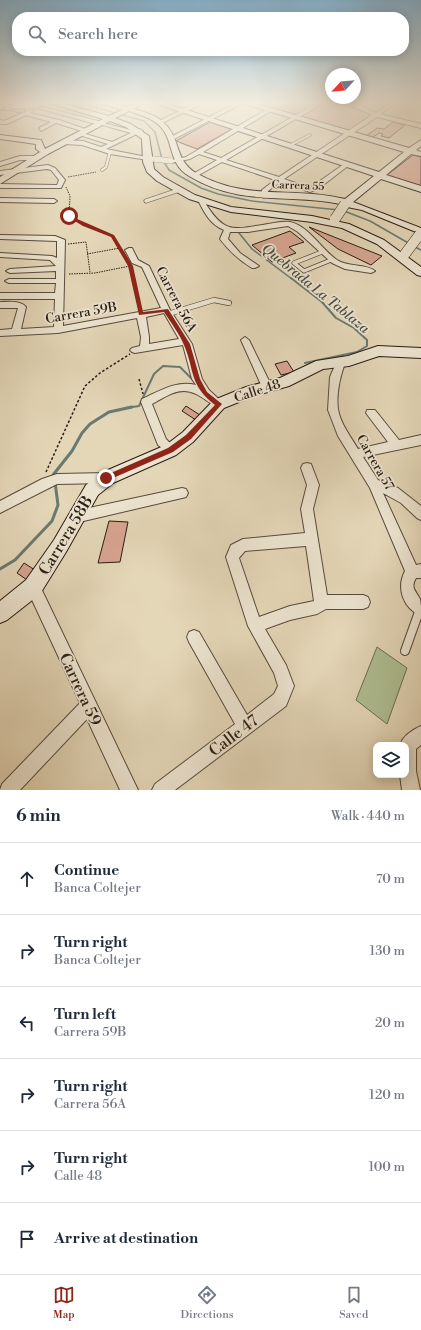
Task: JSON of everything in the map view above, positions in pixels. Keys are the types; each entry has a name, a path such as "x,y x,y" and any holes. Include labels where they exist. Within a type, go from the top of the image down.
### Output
{"street":[{"path":"22,140 38,142 40,144 40,149 46,152"},
{"path":"0,181 35,158 68,140"},
{"path":"102,140 113,144"},
{"path":"102,149 121,140"},
{"path":"145,140 147,142 150,158 149,169 179,190 202,202 241,212 334,221 383,243 404,255 421,273"},
{"path":"172,140 175,161"},
{"path":"64,142 82,143 110,152 175,161 198,152 218,140"},
{"path":"195,175 256,140"},
{"path":"270,140 346,165 408,183 421,189"},
{"path":"264,196 265,190 339,140"},
{"path":"369,140 421,154"},
{"path":"334,221 346,204 421,142"},
{"path":"198,152 310,190 316,188 346,165"},
{"path":"8,156 35,158"},
{"path":"0,164 20,158"},
{"name":"Carrera 55","path":"175,161 195,175 229,190 264,196 322,198 346,204 421,232"},
{"path":"0,173 44,167 51,168 62,180 60,187 0,186"},
{"path":"27,201 38,187"},
{"path":"0,200 54,201"},
{"path":"202,202 210,220 218,226 228,230 247,230 284,223 293,225 331,260 341,265 371,271"},
{"path":"228,230 224,240 242,260 255,266"},
{"path":"404,255 421,232"},
{"path":"0,237 55,238 61,242 58,330"},
{"name":"Carrera 56A","path":"126,251 135,261 144,266 167,312 185,341 197,379 216,399"},
{"path":"0,255 52,258 60,272"},
{"path":"10,271 60,272"},
{"path":"9,281 60,272"},
{"path":"0,296 59,296"},
{"path":"0,305 19,305 22,307 15,333"},
{"name":"Carrera 59B","path":"0,333 58,330 140,314 167,312"},
{"path":"139,349 145,337 140,314"},
{"path":"245,340 267,387"},
{"path":"139,349 185,341"},
{"name":"Calle 48","path":"0,507 48,482 106,478 170,450 188,437 216,399 284,382 321,364 340,363 378,351 421,353"},
{"name":"Carrera 57","path":"340,363 335,377 333,410 342,433 374,485 416,572"},
{"path":"170,450 162,442 144,397 184,386 192,387 216,399"},
{"path":"371,413 396,446"},
{"path":"356,454 421,440"},
{"path":"306,468 313,486 306,509 322,602"},
{"name":"Carrera 58B","path":"0,613 29,591 60,546 75,517 92,490 106,478"},
{"path":"374,485 386,487 403,497 421,514"},
{"path":"75,517 182,493"},
{"name":"Calle 47","path":"161,790 280,700 286,686 281,670 255,626 232,557 236,550 243,545 312,539"},
{"path":"416,572 406,579 406,590 411,600 421,609"},
{"name":"Carrera 59","path":"29,591 89,705 129,790"},
{"path":"255,626 290,613 317,607 322,602 363,602"},
{"path":"194,637 245,726"},
{"path":"8,790 89,705"},
{"path":"411,790 408,771 408,745 421,734"}],"lane":[{"path":"289,146 301,140"},
{"path":"102,170 106,167 110,152"},
{"path":"146,201 179,190"},
{"path":"322,252 294,263 304,271 331,260"},
{"path":"167,312 214,300 229,303"},
{"path":"405,651 421,609"}],"path":[{"path":"102,170 67,177 66,187 70,196 69,216 85,225 112,236 120,248 126,251"},
{"path":"61,242 86,242 90,272"},
{"path":"88,254 120,248"},
{"path":"128,261 140,314"},
{"path":"60,272 95,273 130,266"},
{"path":"48,482 71,414 77,409 85,386 105,369 139,349"},
{"path":"139,379 144,397"}],"green space":[{"path":"377,647 407,668 387,724 356,700"}],"building":[{"path":"178,140 213,140 197,149 176,141"},
{"path":"413,155 421,157 421,186 387,175"},
{"path":"309,227 382,256 371,265 338,249"},
{"path":"290,231 304,242 289,247 296,253 272,262 252,245"},
{"path":"287,361 294,372 281,375 275,364"},
{"path":"186,406 203,417 199,422 182,411"},
{"path":"109,521 128,522 120,562 98,563"},
{"path":"24,563 38,572 30,582 17,573"}],"waterway":[{"path":"157,140 162,159 169,170 201,188 218,194 252,201 339,210"},
{"path":"344,211 370,221 410,244"},
{"name":"Quebrada La Tablaza","path":"239,233 252,249 292,279"},
{"path":"415,247 421,250"},
{"name":"Quebrada La Tablaza","path":"291,278 322,302 336,318 354,328 367,340 367,346 357,352 305,363"},
{"name":"Quebrada La Tablaza","path":"131,407 139,406 154,374 163,366 180,367 194,381"},
{"name":"Quebrada La Tablaza","path":"54,477 53,475 72,451 82,433 90,424 109,412 131,407"},
{"name":"Quebrada La Tablaza","path":"126,408 131,407"},
{"name":"Quebrada La Tablaza","path":"0,569 15,560 52,521 58,505 55,482"}],"route":[{"path":"69,216 85,225 94,227 112,236 125,255 130,266 140,314 166,310 187,344 192,366 197,379 205,393 219,404 188,437 170,450 133,468 106,478"}]}
